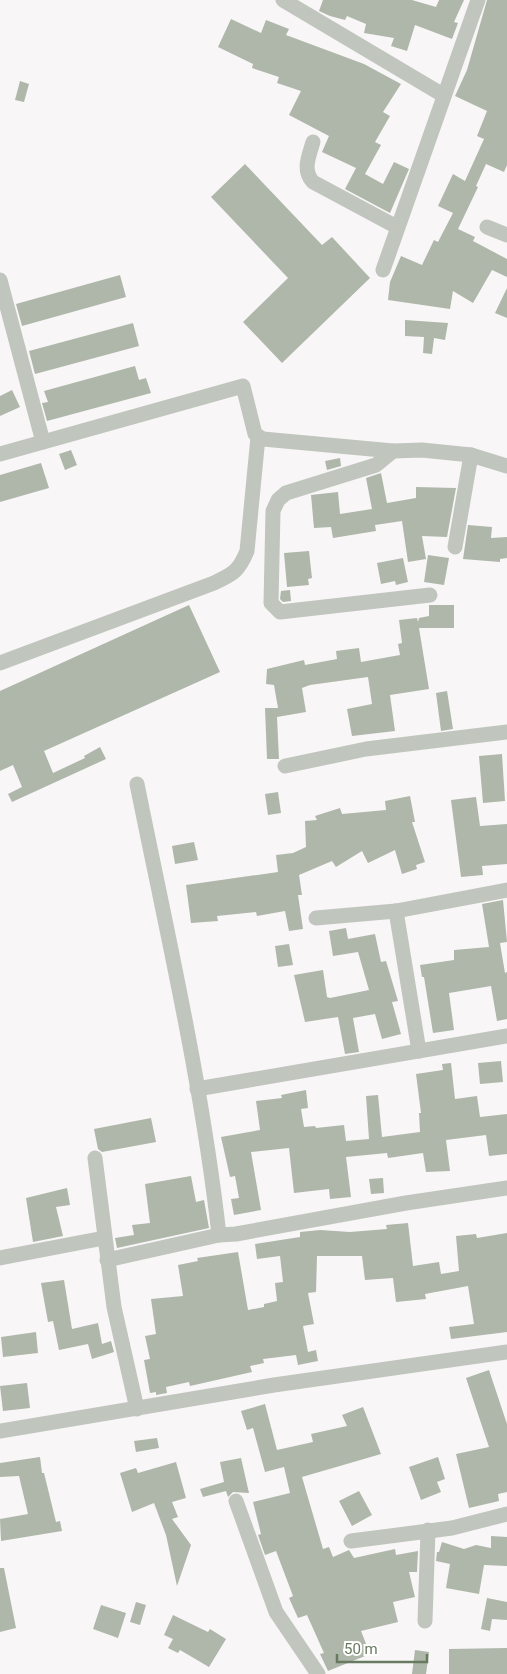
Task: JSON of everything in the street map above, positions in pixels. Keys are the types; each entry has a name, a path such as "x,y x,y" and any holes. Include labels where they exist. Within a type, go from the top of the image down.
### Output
{"street":[{"path":"283,0 443,95"},
{"path":"382,270 478,0"},
{"path":"313,142 306,169 308,176 314,182 397,227"},
{"path":"487,227 507,235"},
{"path":"0,280 43,442"},
{"path":"0,454 243,386 255,434 258,437 248,551 241,566 230,575 214,583 0,663"},
{"path":"258,437 393,452 422,450 470,455 507,466"},
{"path":"393,452 376,465 286,493 278,500 273,511 271,603 280,612 430,595"},
{"path":"455,547 470,455"},
{"path":"284,766 366,749 507,732"},
{"path":"138,784 197,1089 213,1181 219,1235"},
{"path":"316,918 396,911 507,890"},
{"path":"396,911 419,1051"},
{"path":"197,1089 507,1036"},
{"path":"95,1158 114,1307 137,1409"},
{"path":"107,1260 219,1235 236,1234 406,1203 507,1188"},
{"path":"0,1258 104,1238"},
{"path":"0,1431 274,1384 507,1352"},
{"path":"236,1501 276,1612 318,1674"},
{"path":"351,1541 452,1528 507,1514"},
{"path":"426,1621 428,1530"}],"building":[{"path":"323,0 412,0 436,7 439,0 464,0 454,22 458,23 452,39 415,25 407,51 391,46 394,38 364,33 366,24 347,16 345,20 319,11"},
{"path":"487,0 507,0 507,165 504,172 486,164 476,186 478,187 458,229 475,237 473,241 507,259 507,277 492,270 473,303 453,291 450,309 388,300 390,282 401,256 422,265 434,240 438,242 453,213 438,206 453,174 465,181 484,139 477,136 487,111 455,96 467,70"},
{"path":"231,19 261,33 266,20 289,29 286,35 364,64 401,84 383,112 390,116 375,142 381,145 365,174 383,184 394,162 409,169 390,213 345,189 356,168 322,152 329,136 289,115 301,91 277,83 279,77 252,68 253,64 218,47"},
{"path":"20,81 29,84 24,102 15,100"},
{"path":"245,164 322,245 332,237 370,278 282,363 243,322 288,278 211,197"},
{"path":"120,275 126,297 22,326 16,304"},
{"path":"507,288 507,318 495,313"},
{"path":"405,320 448,323 445,340 434,338 432,354 423,353 424,337 405,336"},
{"path":"133,323 139,346 35,374 29,351"},
{"path":"135,366 139,380 146,378 151,393 47,421 42,403 48,402 44,391"},
{"path":"12,390 20,407 0,416 0,396"},
{"path":"71,450 77,465 65,470 59,454"},
{"path":"340,458 341,466 327,470 325,461"},
{"path":"41,463 49,488 0,502 0,475"},
{"path":"381,473 387,503 416,498 416,487 456,488 447,537 422,536 426,559 408,562 402,521 375,525 376,531 333,538 331,527 314,528 311,495 338,492 340,514 372,509 366,478"},
{"path":"468,525 492,527 491,538 507,537 507,558 500,559 500,562 463,559"},
{"path":"309,551 312,578 308,579 309,585 287,587 284,553"},
{"path":"428,555 449,558 444,585 424,582"},
{"path":"403,558 408,582 396,585 395,581 381,584 377,563"},
{"path":"290,590 291,601 283,602 280,599 281,591"},
{"path":"189,605 220,672 44,751 53,773 85,758 84,756 100,747 106,759 12,802 8,794 22,787 13,765 0,771 0,691"},
{"path":"429,605 454,605 454,628 419,628 429,689 390,695 395,731 352,736 347,709 372,704 368,677 310,685 302,688 306,712 277,717 279,759 267,759 265,708 278,708 274,685 266,684 267,669 304,660 305,665 337,659 336,651 359,648 361,662 400,655 398,644 402,643 399,620 417,618 418,622 419,618 429,616"},
{"path":"447,691 453,729 441,731 436,693"},
{"path":"502,754 505,801 483,803 479,756"},
{"path":"278,792 281,813 268,815 265,794"},
{"path":"410,796 415,822 412,822 425,862 416,865 417,869 402,874 395,850 368,863 362,851 336,867 332,861 299,875 302,895 298,895 303,929 289,931 285,911 257,916 256,912 217,916 218,921 191,923 186,885 278,872 276,855 293,853 306,847 305,821 317,820 315,816 340,808 342,814 386,810 385,801"},
{"path":"476,797 480,826 507,824 507,864 482,866 483,875 461,877 451,800"},
{"path":"194,842 198,860 175,864 172,846"},
{"path":"503,900 507,942 500,943 505,973 507,972 507,1019 497,1021 491,986 449,993 454,1030 433,1033 424,977 422,977 420,965 454,960 454,950 489,947 482,904"},
{"path":"346,928 348,939 375,934 381,962 386,961 398,1001 392,1002 401,1034 382,1039 375,1014 353,1018 359,1052 345,1054 338,1017 305,1022 294,975 323,970 327,997 330,998 369,990 358,952 333,956 329,931"},
{"path":"289,944 293,965 278,967 275,946"},
{"path":"501,1061 503,1082 480,1084 478,1063"},
{"path":"451,1063 455,1099 477,1096 480,1117 507,1114 507,1154 489,1156 486,1135 446,1140 450,1171 426,1172 423,1153 388,1158 387,1153 346,1157 351,1197 330,1199 329,1189 294,1193 289,1148 251,1152 261,1210 234,1215 231,1199 239,1198 235,1176 230,1177 221,1137 260,1130 256,1101 282,1098 281,1095 306,1090 308,1108 301,1109 304,1127 315,1126 316,1128 344,1125 346,1141 369,1139 366,1096 378,1095 382,1137 420,1132 419,1113 421,1113 416,1074 443,1070 442,1064"},
{"path":"151,1118 156,1142 102,1152 98,1149 94,1129"},
{"path":"191,1176 196,1202 204,1200 209,1228 117,1248 115,1238 134,1235 132,1225 150,1223 145,1184"},
{"path":"383,1178 384,1193 371,1194 369,1179"},
{"path":"67,1188 70,1205 56,1207 63,1236 33,1242 26,1198"},
{"path":"408,1223 413,1266 439,1262 441,1274 459,1271 456,1236 476,1234 477,1238 507,1233 507,1332 451,1339 449,1327 474,1324 468,1286 425,1294 426,1299 396,1302 393,1278 365,1280 362,1256 317,1256 316,1292 308,1293 314,1324 303,1326 308,1352 316,1350 318,1361 298,1365 296,1355 263,1359 264,1363 250,1366 252,1372 190,1386 189,1382 166,1387 167,1393 156,1395 156,1392 150,1393 144,1360 150,1359 145,1336 156,1334 151,1299 183,1296 178,1265 198,1261 197,1258 238,1252 248,1310 264,1307 264,1304 277,1301 275,1283 283,1282 280,1256 257,1259 255,1244 300,1237 300,1232 320,1230 350,1232 387,1229 386,1225"},
{"path":"64,1280 72,1329 98,1323 102,1344 111,1341 114,1352 92,1359 88,1344 59,1350 53,1321 48,1322 41,1283"},
{"path":"36,1332 38,1353 3,1357 1,1337"},
{"path":"489,1370 507,1424 507,1492 498,1494 499,1501 469,1508 456,1454 489,1447 466,1378"},
{"path":"27,1383 30,1408 3,1411 0,1386"},
{"path":"265,1404 277,1450 313,1442 311,1434 347,1426 342,1415 363,1407 381,1454 302,1477 323,1549 329,1547 333,1557 349,1550 354,1558 395,1549 396,1555 418,1551 417,1572 409,1572 415,1597 393,1602 398,1622 361,1631 370,1654 328,1671 320,1654 324,1653 307,1615 298,1618 289,1598 293,1596 276,1551 265,1555 258,1535 261,1534 253,1502 290,1493 284,1467 265,1472 253,1428 247,1430 241,1411"},
{"path":"157,1438 159,1448 136,1452 134,1441"},
{"path":"40,1457 42,1473 44,1473 56,1522 60,1521 62,1531 1,1541 0,1519 28,1514 19,1476 0,1477 0,1463"},
{"path":"438,1457 445,1479 437,1482 441,1492 421,1500 409,1467"},
{"path":"241,1458 249,1493 233,1492 228,1497 226,1491 203,1497 200,1489 224,1482 220,1462"},
{"path":"176,1462 186,1498 172,1502 178,1517 172,1519 191,1545 177,1586 166,1535 154,1503 132,1512 120,1473 136,1468 138,1473"},
{"path":"359,1491 372,1515 352,1526 339,1501"},
{"path":"491,1536 507,1537 507,1566 484,1565 479,1594 446,1588 450,1564 436,1561 437,1552 439,1552 442,1542 464,1549 476,1545 491,1548"},
{"path":"0,1568 4,1568 16,1628 0,1632"},
{"path":"487,1598 507,1602 507,1620 492,1619 490,1631 481,1629"},
{"path":"136,1602 146,1605 140,1625 130,1622"},
{"path":"101,1605 126,1613 118,1638 93,1629"},
{"path":"173,1615 208,1632 210,1629 226,1639 209,1667 180,1650 178,1653 168,1648 173,1639 164,1635"},
{"path":"507,1648 507,1674 449,1674 449,1649"},
{"path":"415,1650 429,1652 426,1674 412,1674"}]}
